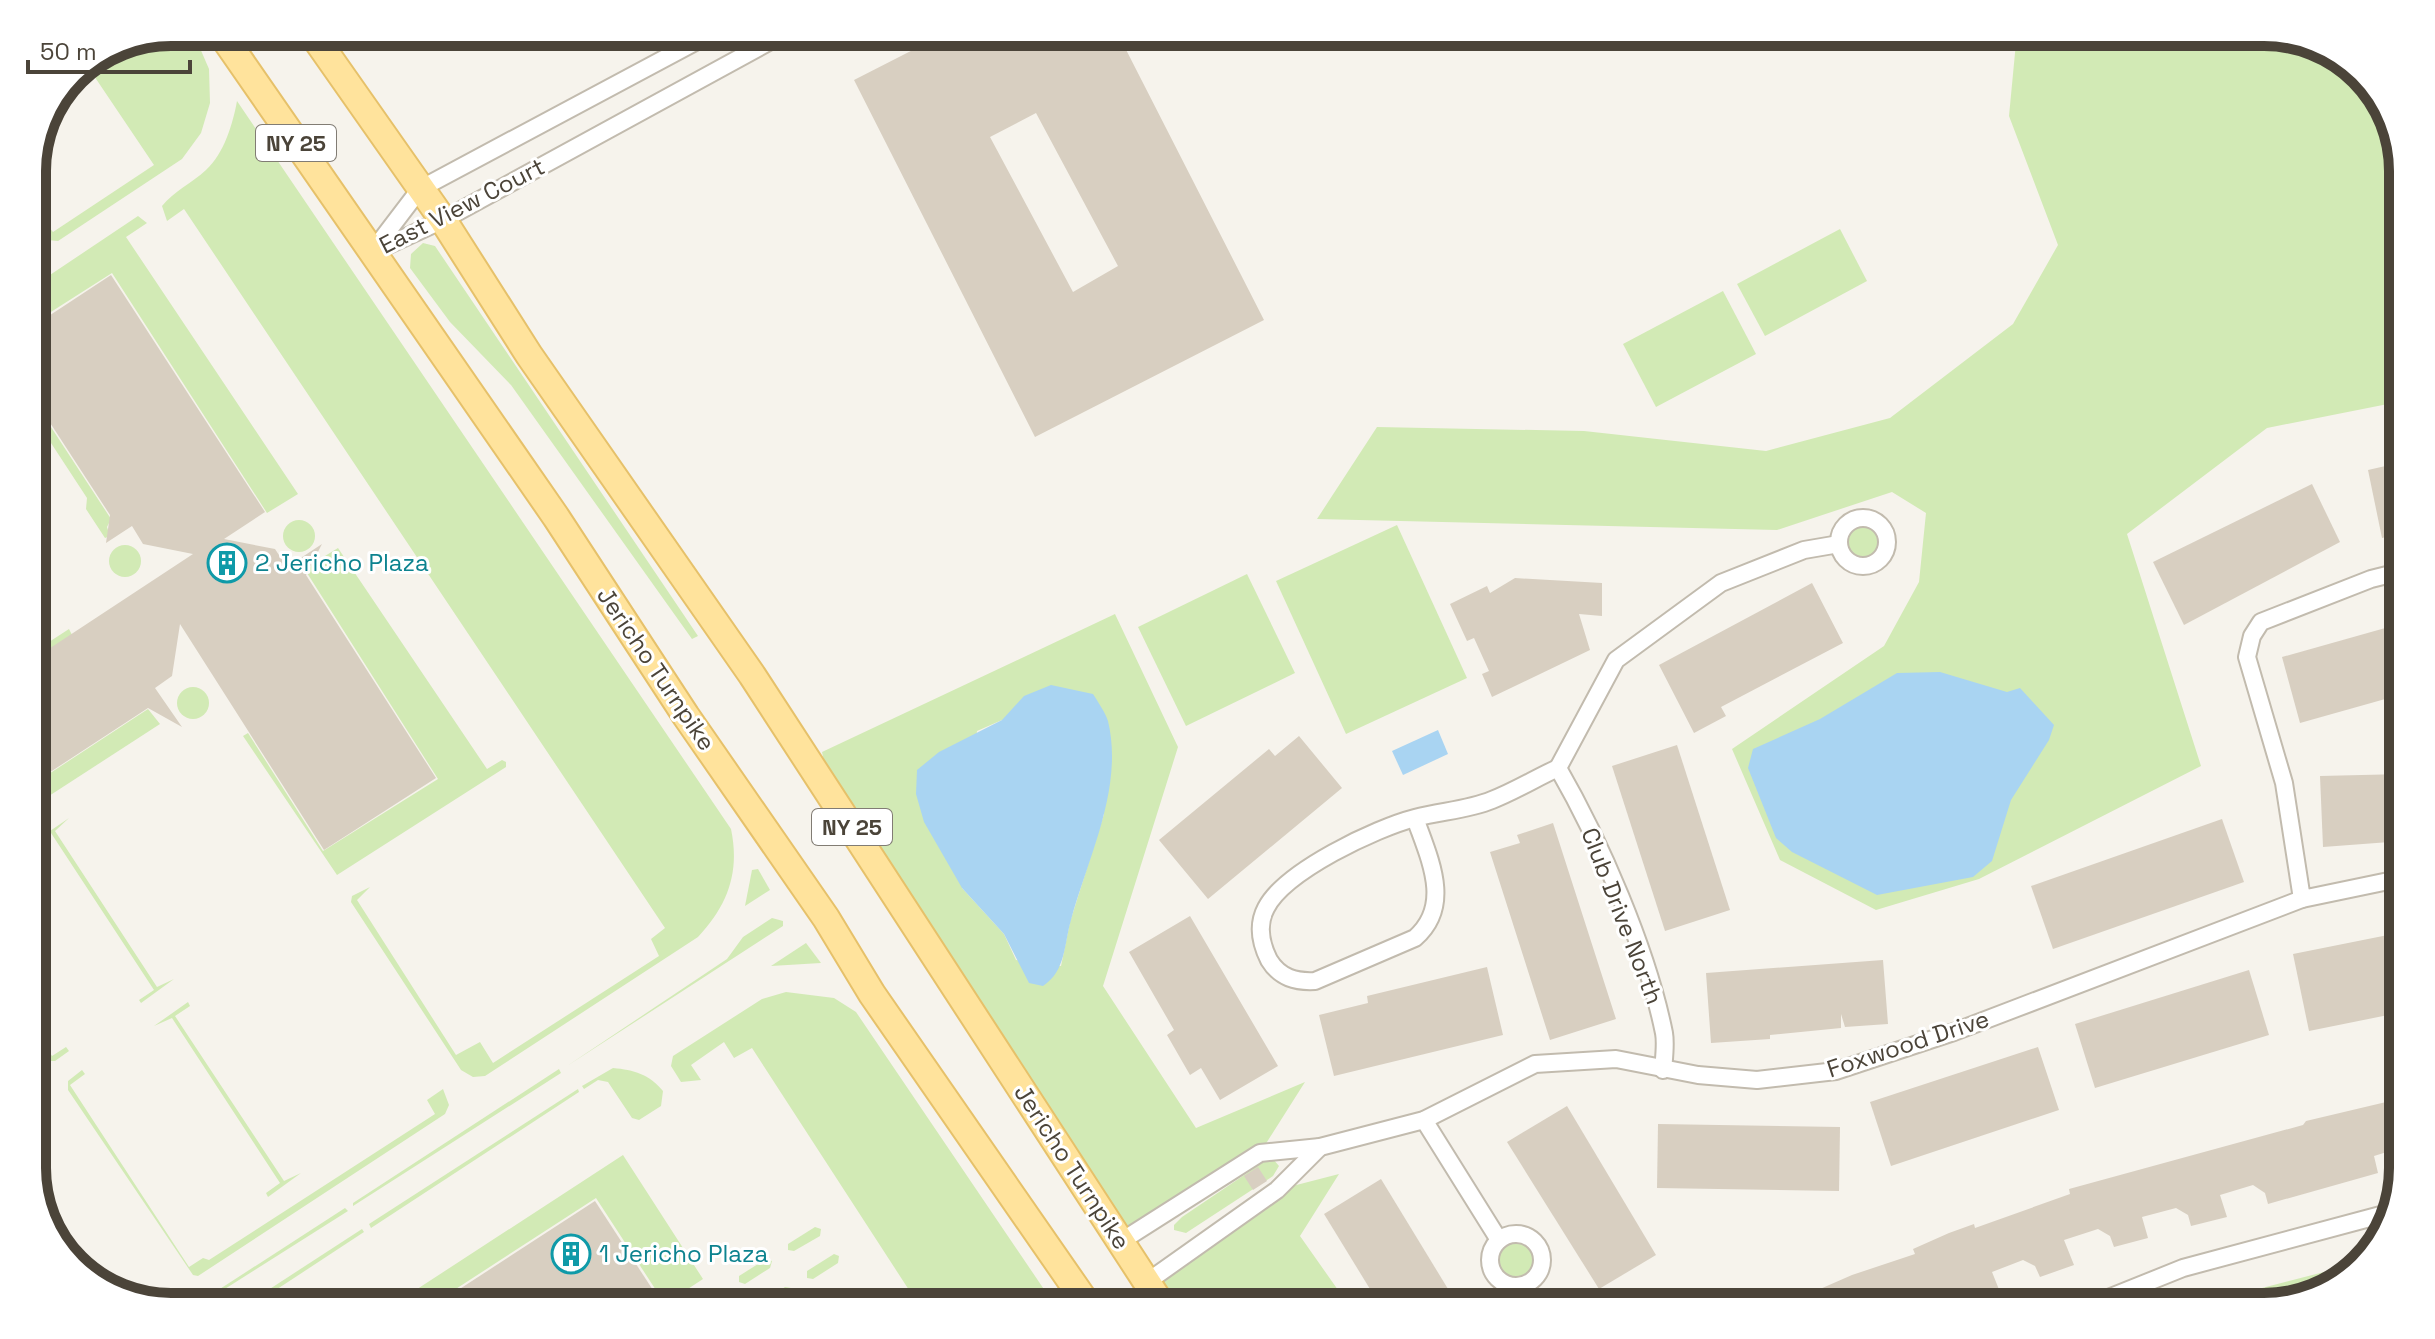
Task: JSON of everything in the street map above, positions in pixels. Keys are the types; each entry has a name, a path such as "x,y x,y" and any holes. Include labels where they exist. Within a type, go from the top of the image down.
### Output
{"main road":[{"name":"Jericho Turnpike","path":"230,46 556,517 686,716 826,918 872,994 1079,1293"},
{"name":"Jericho Turnpike","path":"321,46 443,220 529,355 752,675 1154,1293"}],"street":[{"name":"East View Court","path":"371,253 420,189 688,46"},
{"name":"East View Court","path":"371,253 443,220 761,46"},
{"path":"1415,818 1431,862 1436,898 1435,915 1429,926 1415,938 1315,981 1300,982 1283,977 1263,947 1260,926 1267,906 1294,880 1348,844 1415,818 1491,801 1558,768 1616,660 1721,583 1804,550 1839,544"},
{"path":"2302,899 2284,783 2247,657 2252,636 2261,622 2389,574"},
{"name":"Club Drive North","path":"1558,768 1581,809 1636,941 1665,1035 1663,1070"},
{"name":"Foxwood Drive","path":"1120,1242 1260,1153 1320,1147 1424,1120 1535,1064 1616,1059 1663,1070 1757,1080 1836,1071 1954,1032 2302,899 2389,881"},
{"path":"1424,1120 1499,1240"},
{"path":"1147,1282 1277,1190 1320,1147"},
{"path":"2123,1293 2183,1268 2380,1215"}],"green space":[{"path":"199,46 209,69 210,103 201,133 182,159 58,241 46,240 46,224 53,232 154,165 92,74 123,55 146,48"},
{"path":"2016,46 2281,47 2312,55 2340,72 2372,108 2387,146 2389,404 2267,428 2127,534 2201,766 1979,879 1876,910 1780,860 1732,749 1884,646 1919,582 1926,513 1892,492 1777,530 1317,519 1377,427 1584,431 1766,451 1890,418 2013,324 2058,245 2009,116"},
{"path":"237,101 731,829 734,860 729,887 717,913 698,937 485,1076 473,1077 461,1070 351,902 352,896 370,887 357,900 456,1055 480,1042 493,1063 659,956 651,939 665,928 184,209 167,221 162,206 201,175 218,156 227,138"},
{"path":"138,216 147,223 126,237 298,494 267,513 112,273 46,315 46,278"},
{"path":"1840,229 1867,281 1765,336 1737,284"},
{"path":"423,243 435,246 698,636 692,639 511,385 450,322 410,268 411,254"},
{"path":"1723,291 1756,354 1656,407 1623,344"},
{"path":"46,419 111,519 107,527 110,536 105,538 86,509 87,498 46,435"},
{"path":"299,520 310,525 315,536 310,547 299,552 288,547 283,536 288,525"},
{"path":"1863,524 1876,529 1881,542 1876,555 1863,560 1850,555 1845,542 1850,529"},
{"path":"1397,525 1467,678 1346,734 1276,581"},
{"path":"125,545 136,550 141,561 136,572 125,577 114,572 109,561 114,550"},
{"path":"338,548 487,769 502,760 506,762 506,767 337,875 243,736 248,733 323,851 438,779 307,573 312,564"},
{"path":"1247,574 1295,673 1186,726 1138,627"},
{"path":"1115,614 1178,747 1103,986 1196,1128 1305,1082 1260,1153 1120,1242 832,797 822,752","holes":["1002,720 1104,814 1070,922 1061,966 1016,960 1004,934 962,888 977,731"]},
{"path":"69,629 72,635 46,652 46,644"},
{"path":"193,687 204,692 209,703 204,714 193,719 182,714 177,703 182,692"},
{"path":"148,709 160,724 46,798 46,776"},
{"path":"69,818 55,831 157,987 174,979 141,1003 139,1000 154,990 51,833 46,834"},
{"path":"758,869 770,890 745,906 752,870"},
{"path":"772,918 783,921 783,926 567,1066 727,959 743,937"},
{"path":"806,943 821,963 771,966"},
{"path":"786,992 834,998 856,1012 1047,1293 911,1293 752,1048 734,1058 724,1042 691,1065 701,1080 681,1082 671,1066 673,1056 762,999"},
{"path":"188,1002 190,1006 175,1016 284,1181 301,1173 268,1197 266,1193 280,1183 172,1018 154,1026"},
{"path":"46,1047 52,1056 66,1047 69,1051 55,1061 50,1061"},
{"path":"613,1068 647,1077 663,1091 661,1106 639,1120 632,1118 608,1082 598,1080 584,1089 582,1086"},
{"path":"559,1069 561,1073 353,1206 353,1203"},
{"path":"82,1070 85,1074 70,1085 189,1267 203,1258 209,1260 435,1114 427,1100 443,1089 449,1105 445,1114 198,1276 193,1275 68,1090 68,1081"},
{"path":"578,1089 579,1092 371,1228 369,1224"},
{"path":"623,1155 703,1279 682,1293 658,1293 596,1198 450,1293 411,1293"},
{"path":"1273,1159 1279,1166 1273,1176 1186,1233 1174,1230 1174,1225 1182,1217 1265,1161"},
{"path":"1339,1174 1300,1236 1340,1293 1154,1293 1147,1282 1277,1190"},
{"path":"345,1208 348,1211 218,1293 214,1293"},
{"path":"815,1227 821,1229 820,1236 794,1251 788,1250 788,1244"},
{"path":"362,1229 364,1232 271,1293 264,1293"},
{"path":"1516,1240 1530,1246 1536,1260 1530,1274 1516,1280 1502,1274 1496,1260 1502,1246"},
{"path":"834,1254 839,1256 838,1263 813,1279 807,1278 807,1271"},
{"path":"766,1259 772,1261 770,1268 745,1284 739,1282 739,1276"},
{"path":"2338,1268 2297,1289 2263,1293 2262,1288"},
{"path":"785,1287 791,1288 790,1293 777,1293"}],"water":[{"path":"1940,672 2007,692 2020,688 2054,725 2049,740 2011,800 1992,861 1973,877 1877,895 1792,852 1776,838 1748,768 1753,749 1820,719 1897,673"},
{"path":"1051,685 1093,694 1108,721 1112,746 1108,797 1102,822 1060,965 1051,980 1043,986 1029,983 1004,934 962,888 924,822 916,794 917,770 939,752 1002,720 1024,696"},
{"path":"1438,730 1448,754 1403,775 1392,751"}],"building":[{"path":"921,46 1124,46 1264,320 1035,437 854,80","holes":["1036,113 1118,266 1073,292 990,137"]},
{"name":"2 Jericho Plaza","path":"111,275 265,512 224,539 275,549 287,567 322,544 306,575 436,778 324,850 180,624 172,676 155,688 182,727 148,708 46,775 46,651 193,554 143,544 132,526 106,543 110,515 46,417 46,318"},
{"path":"2389,465 2389,536 2382,538 2368,470"},
{"path":"2312,484 2340,542 2184,625 2153,562"},
{"path":"1515,578 1602,583 1602,616 1579,614 1590,650 1492,697 1482,674 1489,671 1474,638 1467,641 1450,604 1487,586 1490,593"},
{"path":"1812,583 1843,643 1721,707 1726,716 1694,733 1659,665"},
{"path":"2389,627 2389,698 2300,723 2282,657"},
{"path":"1299,736 1342,788 1208,899 1159,840 1269,749 1275,756"},
{"path":"1677,745 1730,910 1665,931 1612,766"},
{"path":"2389,774 2389,842 2323,847 2320,776"},
{"path":"2222,819 2244,882 2053,949 2031,886"},
{"path":"1553,823 1616,1019 1550,1040 1490,852 1520,843 1517,835"},
{"path":"1190,916 1278,1066 1220,1100 1201,1068 1190,1075 1167,1035 1174,1030 1129,952"},
{"path":"2389,935 2389,1015 2309,1031 2293,954"},
{"path":"1883,960 1888,1024 1845,1027 1841,1014 1841,1028 1770,1035 1770,1039 1711,1043 1706,973"},
{"path":"1487,967 1503,1035 1334,1076 1319,1015 1368,1003 1367,996"},
{"path":"2249,970 2269,1035 2095,1088 2075,1024"},
{"path":"2038,1047 2059,1110 1891,1166 1870,1102"},
{"path":"2389,1101 2389,1151 2374,1156 2378,1173 2268,1204 2265,1193 2253,1185 2220,1195 2227,1217 2191,1226 2188,1215 2176,1208 2142,1217 2148,1238 2114,1247 2110,1236 2098,1229 2064,1240 2074,1265 2040,1277 2035,1266 2023,1260 1992,1272 2000,1292 1998,1293 1811,1293 1852,1275 1915,1254 1913,1249 1949,1233 1974,1224 1975,1228 2070,1194 2069,1189 2303,1125 2306,1121"},
{"path":"1567,1106 1656,1255 1599,1289 1507,1142"},
{"path":"1658,1124 1840,1127 1839,1191 1657,1188"},
{"path":"1258,1167 1267,1181 1253,1190 1244,1176"},
{"path":"1381,1179 1450,1293 1372,1293 1324,1214"},
{"name":"1 Jericho Plaza","path":"595,1201 655,1293 454,1293"}],"place":[{"name":"2 Jericho Plaza","path":"227,563"},
{"name":"1 Jericho Plaza","path":"571,1254"}]}
